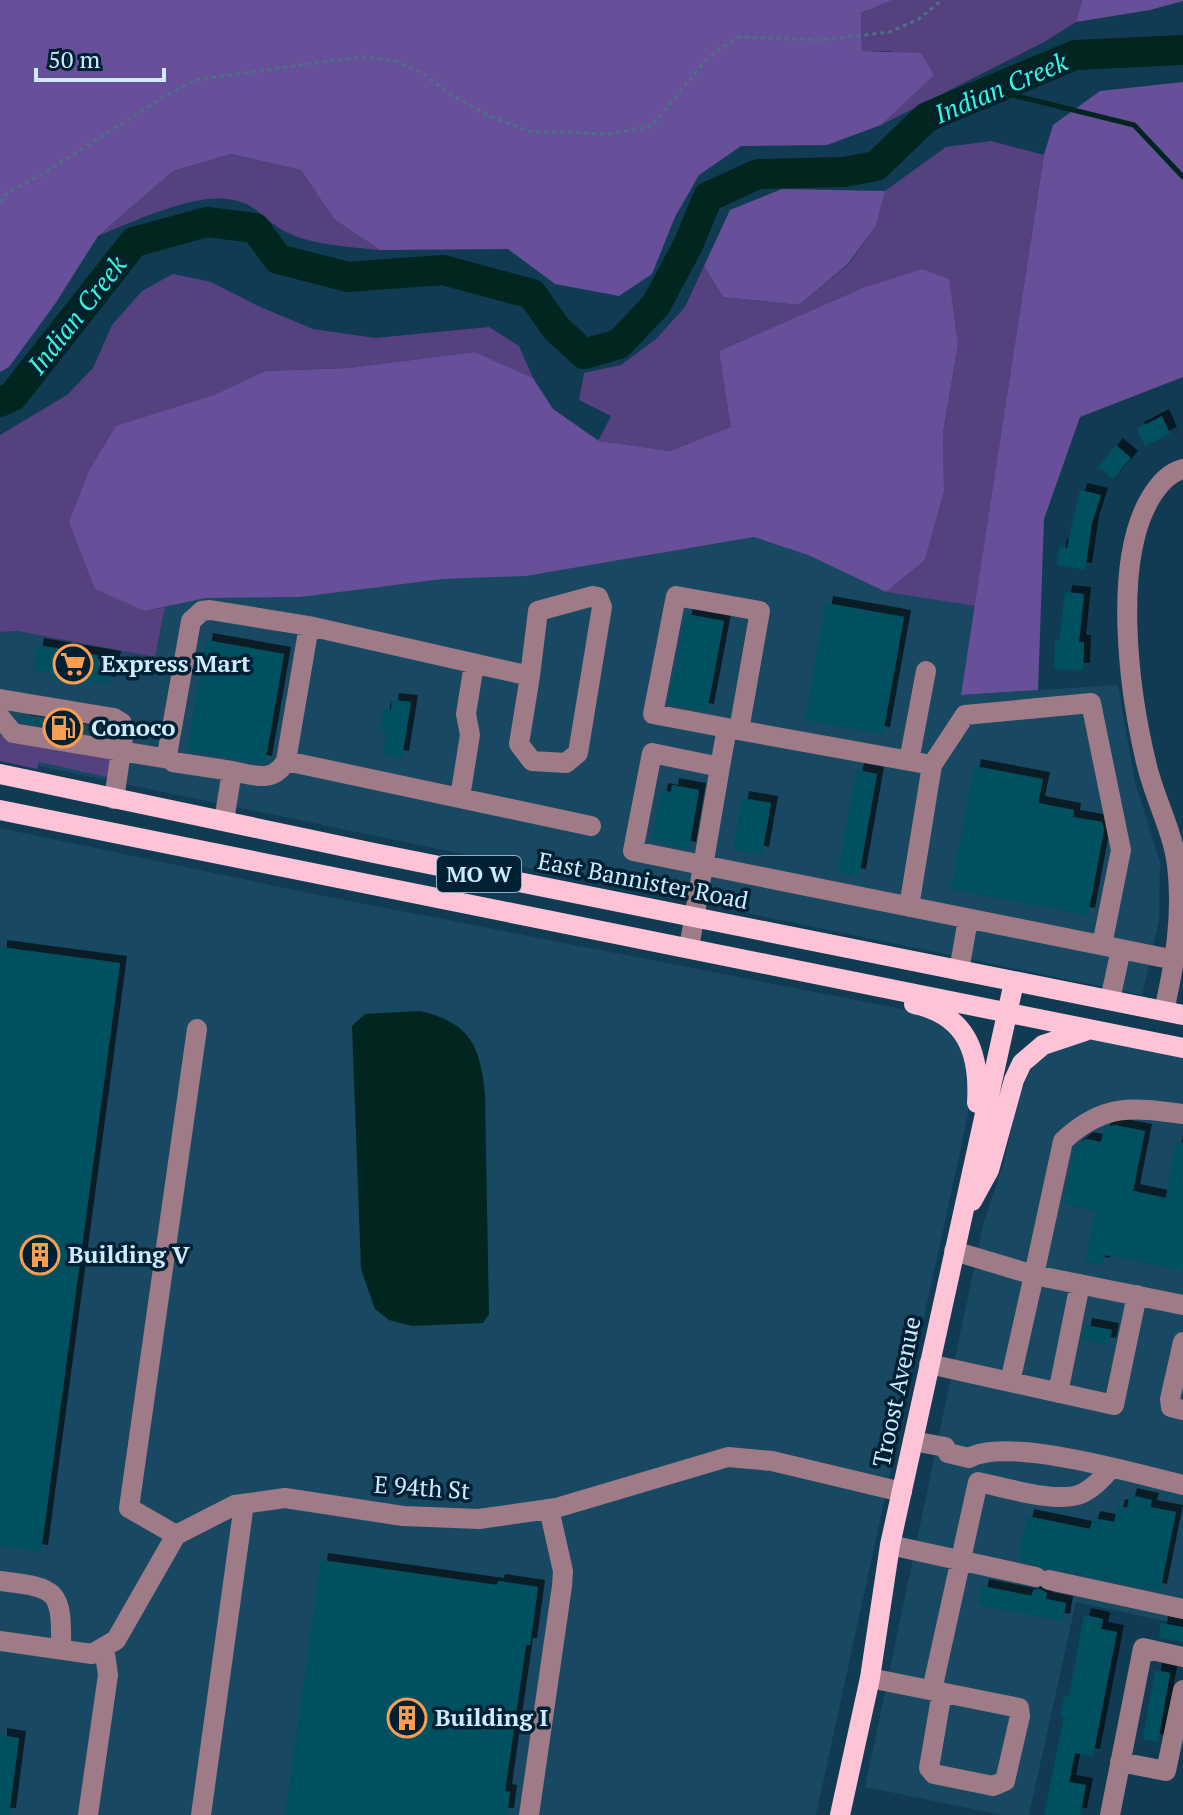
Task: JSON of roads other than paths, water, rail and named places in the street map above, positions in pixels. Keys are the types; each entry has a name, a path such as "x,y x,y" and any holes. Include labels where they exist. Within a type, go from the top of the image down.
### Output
{"main road":[{"name":"East Bannister Road","path":"0,774 694,918 1174,1013"},
{"name":"MO W","path":"0,810 1183,1048"},
{"path":"760,962 824,985 926,1007 948,1018 966,1035 977,1062 974,1162"},
{"name":"Troost Avenue","path":"840,1815 870,1678 890,1545 1014,982"},
{"path":"960,1222 989,1170 1014,1080 1022,1063 1043,1045 1063,1036 1093,1030"}],"street":[{"path":"1174,1013 1175,960 1181,921 1177,863 1147,766 1131,682 1127,610 1132,548 1143,508 1158,486 1175,471 1183,469"},
{"path":"689,948 720,767 733,729 760,611 676,596 653,714 733,729 932,765"},
{"path":"598,597 602,607 578,753 566,763 532,761 519,744 530,676 538,611 598,597"},
{"path":"169,759 166,750 169,731 191,621 210,610 309,626 530,676"},
{"path":"0,717 13,733 264,777 273,776 286,761 309,626"},
{"path":"460,797 470,735 466,714 474,664"},
{"path":"909,761 926,671"},
{"path":"0,699 114,718 122,723 124,731 114,799"},
{"path":"909,907 932,765 965,715 1091,703 1121,850 1111,947 1110,1000"},
{"path":"720,767 652,753 633,851 1175,960"},
{"path":"286,761 591,826"},
{"path":"224,821 232,771"},
{"path":"959,971 968,919"},
{"path":"0,1641 92,1654 116,1640 176,1535 129,1508 197,1029"},
{"path":"1010,1382 1063,1141 1092,1120 1117,1109 1141,1108 1183,1114"},
{"path":"954,1251 1034,1275 1183,1305"},
{"path":"1058,1393 1080,1284"},
{"path":"929,1364 1114,1405 1137,1295"},
{"path":"1183,1342 1170,1399 1171,1407 1183,1410"},
{"path":"913,1441 945,1447 951,1441 972,1446 982,1453 1028,1450 1183,1485"},
{"path":"870,1678 937,1691 1019,1708 1020,1716 1005,1781 993,1786 934,1774 929,1768 937,1691 982,1453"},
{"name":"E 94th St","path":"176,1535 235,1505 285,1498 403,1516 479,1519 549,1509 728,1457 772,1461 902,1492"},
{"path":"978,1482 1066,1498 1088,1490 1111,1468"},
{"path":"201,1815 244,1504"},
{"path":"529,1815 563,1571 549,1509"},
{"path":"890,1545 1183,1609"},
{"path":"0,1581 41,1586 53,1593 62,1621 61,1650"},
{"path":"88,1815 108,1675 104,1647"},
{"path":"1110,1815 1143,1648 1183,1657"},
{"path":"1120,1762 1166,1771 1183,1690"}],"waterway":[{"name":"Indian Creek","path":"0,402 13,396 134,242 207,222 255,228 278,259 348,277 443,270 532,294 556,328 584,354 619,344 656,305 688,245 708,197 758,174 844,172 876,166 927,117 1075,55 1183,50"},
{"path":"992,90 1134,125 1183,177"}],"place":[{"name":"Express Mart","path":"73,664"},
{"name":"Conoco","path":"63,728"},
{"name":"Building V","path":"40,1255"},
{"name":"Building I","path":"407,1718"}]}
